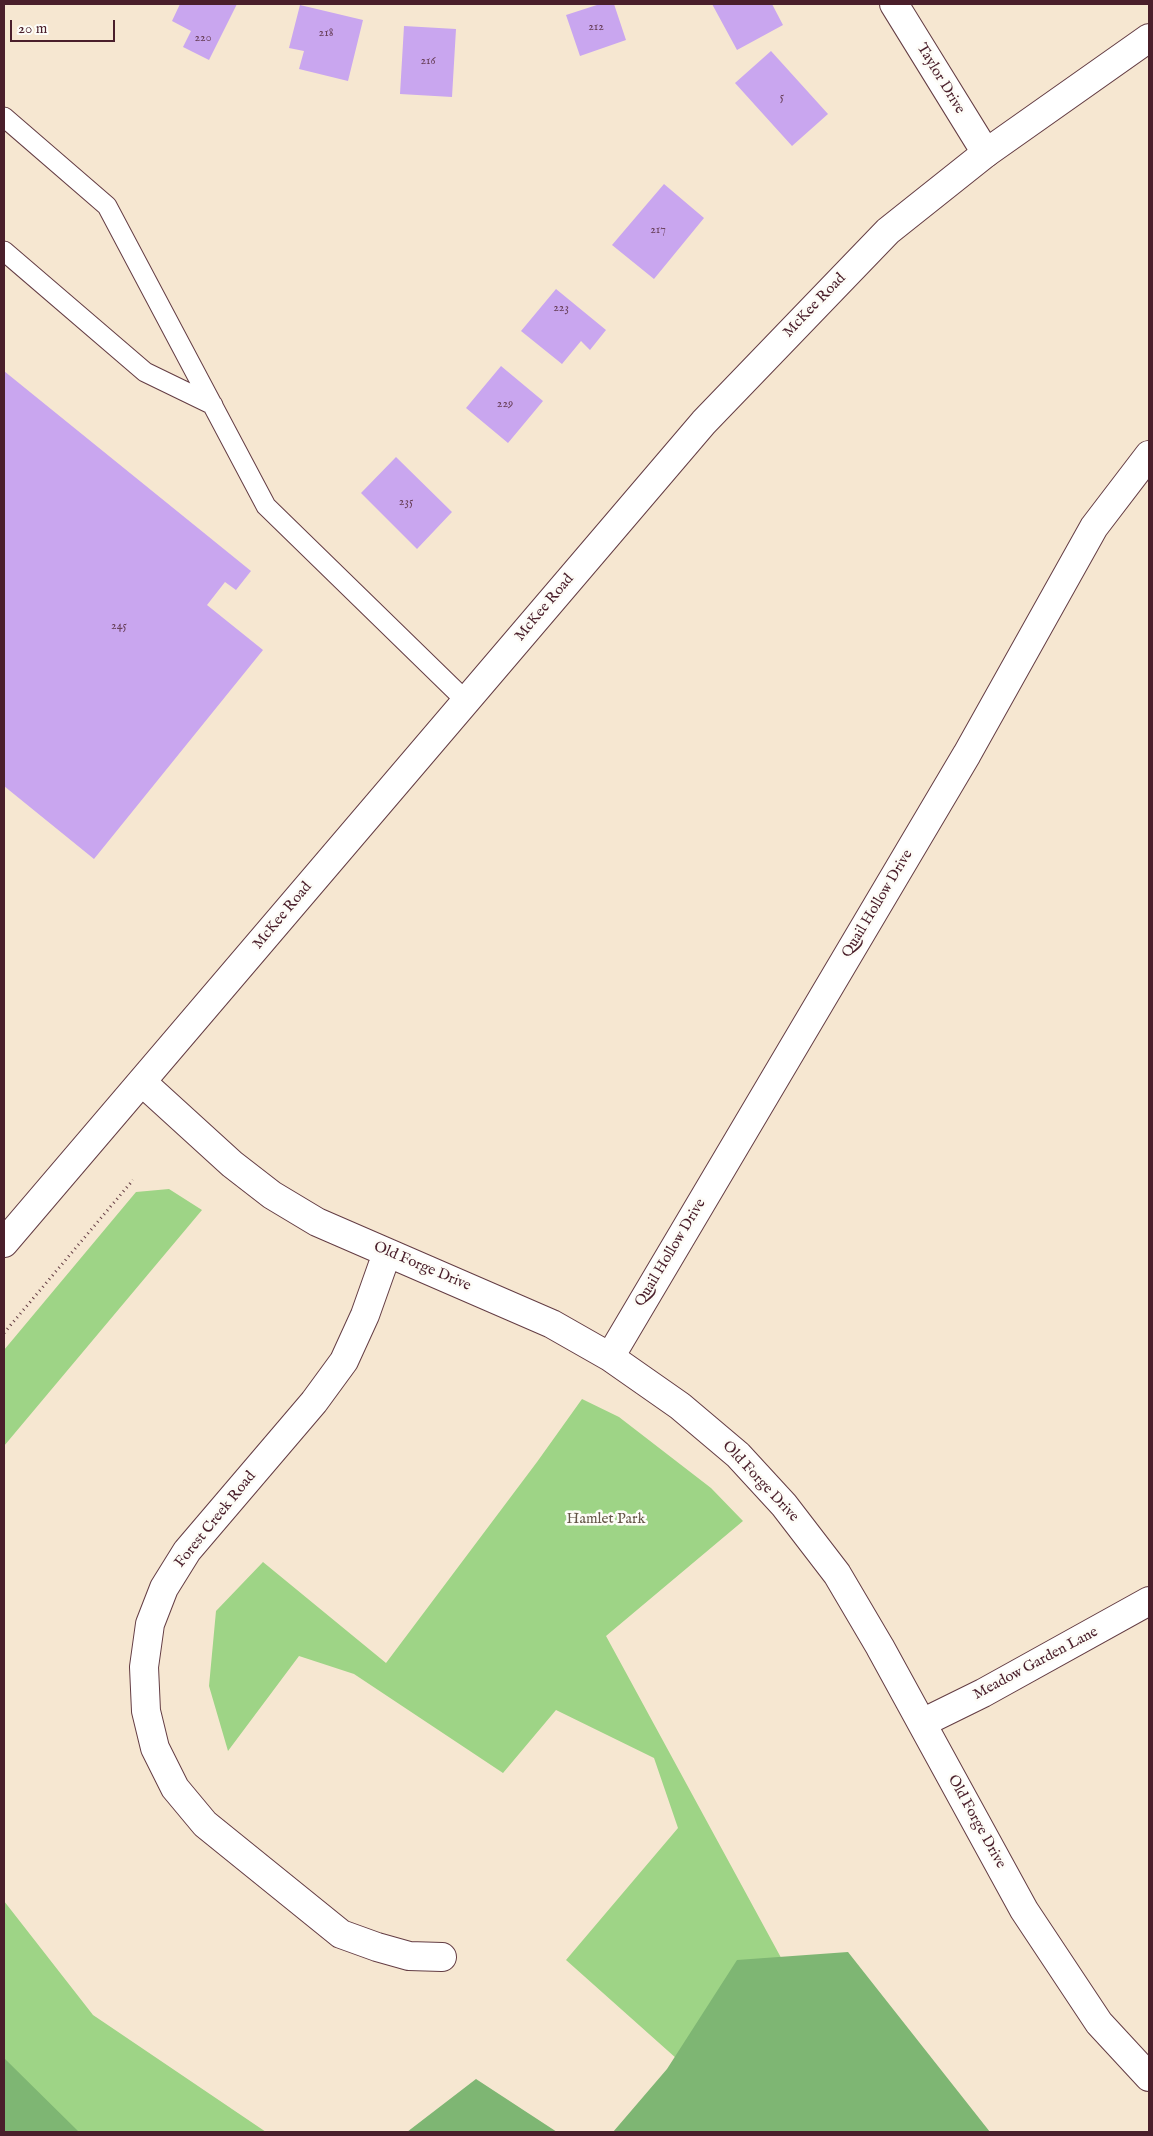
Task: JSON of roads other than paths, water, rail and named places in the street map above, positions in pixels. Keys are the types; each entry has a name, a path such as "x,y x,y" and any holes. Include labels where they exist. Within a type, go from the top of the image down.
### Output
{"street":[{"name":"Taylor Drive","path":"894,4 986,154"},
{"name":"McKee Road","path":"4,1243 704,422 888,231 986,154 1149,38"},
{"name":"Quail Hollow Drive","path":"610,1357 967,754 1094,527 1149,455"},
{"name":"Old Forge Drive","path":"142,1082 232,1164 272,1195 317,1222 552,1324 610,1357 680,1406 738,1455 784,1505 837,1574 922,1723 1024,1910 1099,2023 1149,2077"},
{"name":"Forest Creek Road","path":"387,1253 365,1315 344,1361 314,1402 187,1551 164,1588 149,1632 144,1667 146,1711 155,1748 174,1788 205,1824 341,1934 409,1956 442,1957"},
{"name":"Meadow Garden Lane","path":"922,1723 983,1693 1149,1602"}],"lane":[{"path":"4,118 107,206 266,506 466,700"},
{"path":"4,251 145,372 213,405"}],"park label":[{"name":"Hamlet Park","path":"606,1520"}]}
